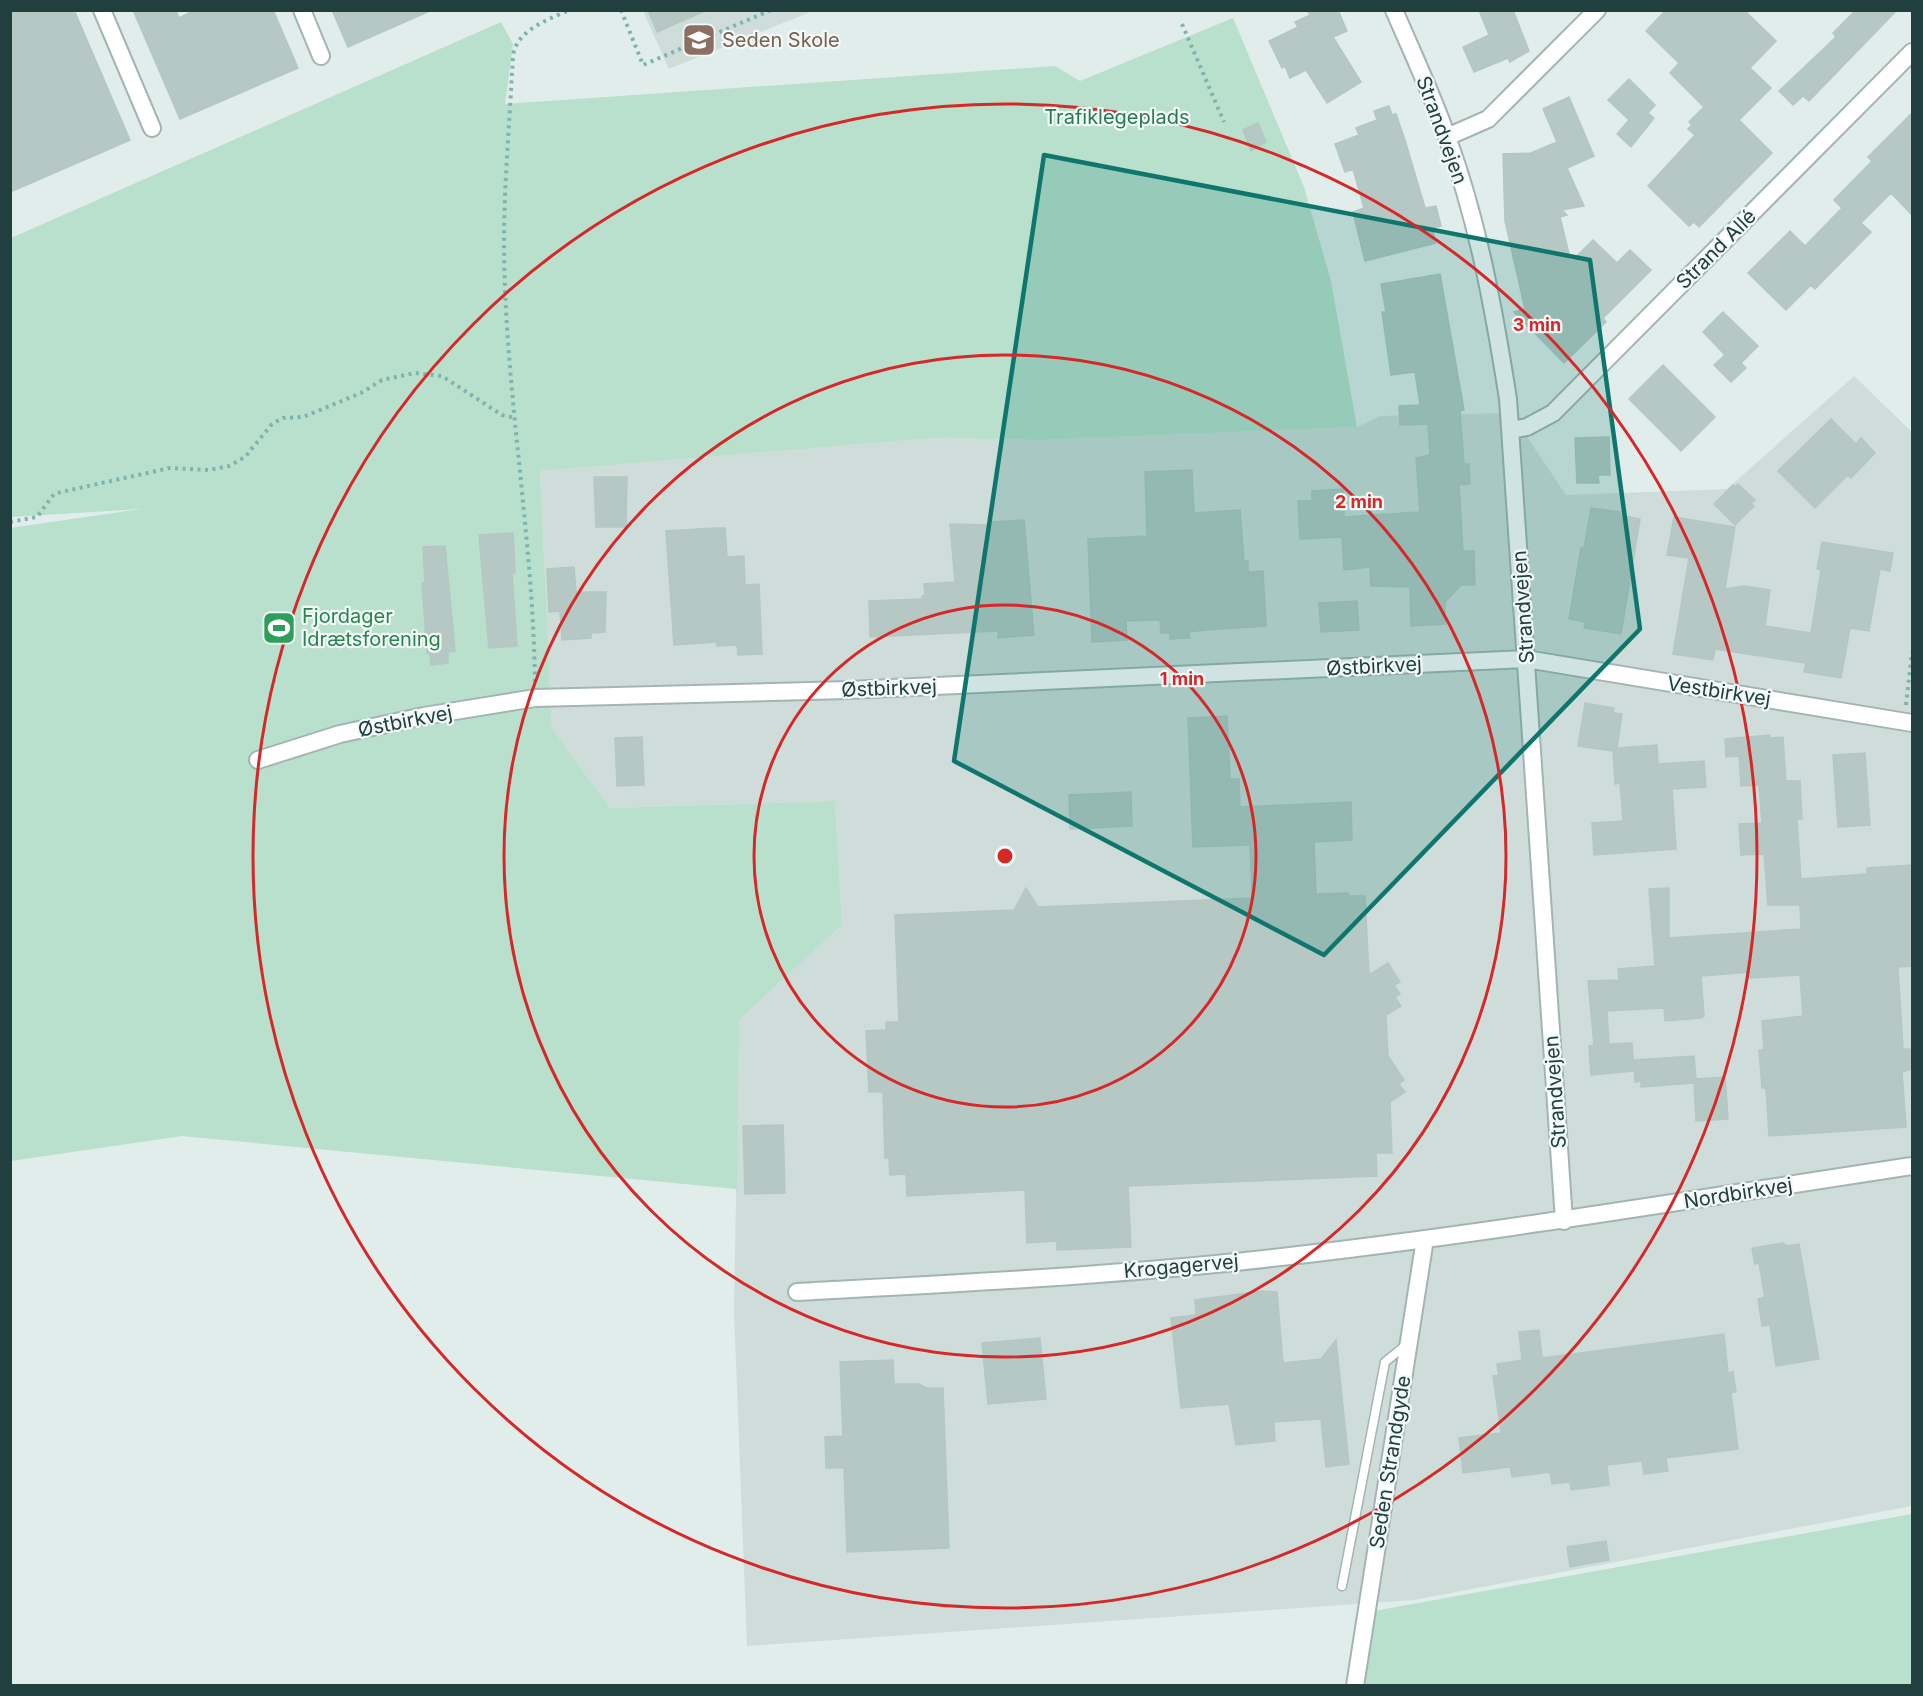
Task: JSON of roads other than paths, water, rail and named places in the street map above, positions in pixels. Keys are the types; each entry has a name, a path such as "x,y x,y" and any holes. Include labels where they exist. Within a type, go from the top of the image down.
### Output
{"street":[{"path":"102,10 152,128"},
{"path":"302,10 321,56"},
{"name":"Strandvejen","path":"1394,10 1448,137 1478,237 1497,326 1510,430 1564,1221"},
{"path":"1448,137 1488,119 1597,10"},
{"name":"Strand Allé","path":"1510,430 1527,427 1553,413 1912,52"},
{"name":"Østbirkvej","path":"258,760 340,734 424,716 535,698 848,690 1526,659"},
{"name":"Vestbirkvej","path":"1526,659 1908,722"},
{"name":"Nordbirkvej","path":"1564,1221 1912,1166"},
{"name":"Krogagervej","path":"797,1292 1035,1279 1236,1262 1564,1221"},
{"name":"Seden Strandgyde","path":"1355,1686 1425,1239"}],"lane":[{"path":"1342,1586 1385,1362 1409,1342"}],"place":[{"name":"Seden Skole","path":"699,40"},
{"name":"Fjordager Idrætsforening","path":"279,628"}],"park label":[{"name":"Trafiklegeplads","path":"1117,117"}]}
